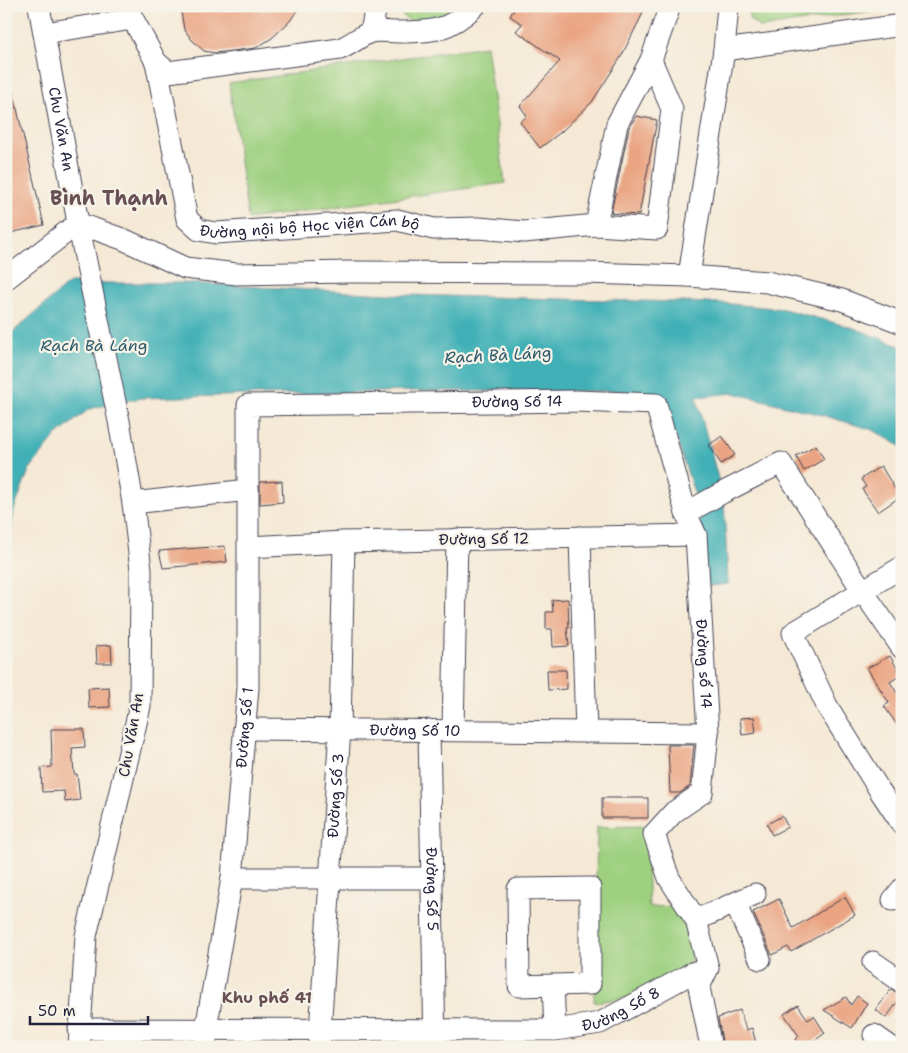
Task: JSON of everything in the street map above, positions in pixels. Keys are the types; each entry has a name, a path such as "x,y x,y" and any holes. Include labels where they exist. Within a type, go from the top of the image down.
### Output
{"street":[{"name":"Chu Văn An","path":"39,6 78,223 133,503 142,570 140,706 86,936 79,1038"},
{"path":"371,32 376,6"},
{"path":"156,62 168,72 340,49 371,32 405,32 447,27 462,18 475,6"},
{"path":"596,225 617,124 651,60 670,6"},
{"path":"689,276 724,50 728,6"},
{"path":"44,33 130,12"},
{"name":"Đường nội bộ Học viện Cán bộ","path":"130,12 156,62 187,219 199,230 216,233 397,220 434,229 479,228 524,232 596,225 657,229 672,109 651,60"},
{"path":"724,50 902,25"},
{"path":"6,279 78,223 125,240 185,268 237,274 351,272 563,273 689,276 767,282 842,300 902,324"},
{"name":"Đường Số 14","path":"248,405 576,401 656,404 694,508"},
{"name":"Đường Số 1","path":"206,1038 232,878 248,688 248,405"},
{"path":"696,535 694,508 781,463 862,590 902,648"},
{"path":"133,503 248,490"},
{"name":"Đường Số 12","path":"249,547 344,542 696,535"},
{"name":"Đường số 14","path":"696,535 708,733 702,793 674,812 654,834 669,878 696,920"},
{"path":"580,537 586,732"},
{"path":"453,730 457,540"},
{"name":"Đường Số 3","path":"319,1038 340,730 344,542"},
{"path":"902,567 793,633 827,706 902,824"},
{"name":"Đường Số 10","path":"244,728 708,733"},
{"name":"Đường Số 5","path":"429,730 435,1038"},
{"path":"232,878 432,878"},
{"path":"590,888 590,984 553,986 519,986 518,889 590,888"},
{"path":"712,1047 698,987 708,968 696,920 754,894"},
{"path":"735,903 760,959"},
{"path":"874,962 902,982"},
{"name":"Đường Số 8","path":"79,1038 435,1038 555,1030 600,1024 692,973 708,968"},
{"path":"553,986 555,1030"},
{"path":"874,1035 891,1047"}],"green space":[{"path":"395,6 460,6 435,20 418,23 402,15"},
{"path":"747,6 902,6 760,28 750,20"},
{"path":"486,46 505,183 248,219 229,83"},
{"path":"645,826 649,907 680,906 695,947 690,963 629,998 594,1002 597,827"}],"water":[{"name":"Rạch Bà Láng","path":"69,283 185,283 406,295 720,303 784,309 854,328 902,347 902,447 873,430 734,393 696,397 724,500 728,584 700,587 700,510 663,399 655,394 623,391 414,391 140,398 89,409 56,436 29,470 14,510 6,569 6,338"}],"building":[{"path":"180,6 300,6 290,21 272,38 256,48 215,53 204,51 192,40 184,29"},
{"path":"516,6 644,6 642,15 621,57 592,102 561,132 540,148 520,122 527,116 520,106 560,61 516,31 522,24 510,16"},
{"path":"6,83 11,83 44,225 6,234"},
{"path":"636,116 657,120 639,215 611,213 629,128"},
{"path":"722,436 735,455 721,464 709,445"},
{"path":"816,445 824,459 804,471 796,456"},
{"path":"881,466 900,497 878,512 862,489 866,487 861,479"},
{"path":"282,481 283,502 260,504 260,482"},
{"path":"225,546 227,562 163,568 159,551"},
{"path":"568,599 569,628 567,628 569,646 553,647 552,629 546,629 546,612 553,612 552,600"},
{"path":"111,645 112,663 97,663 96,646"},
{"path":"890,656 901,675 890,682 899,696 902,694 902,732 884,706 889,703 867,668"},
{"path":"547,670 566,670 567,689 548,690"},
{"path":"109,687 110,707 89,708 88,688"},
{"path":"754,717 756,733 742,735 740,718"},
{"path":"51,729 84,729 85,747 72,748 74,774 77,774 80,800 65,802 64,791 42,792 41,768 52,767"},
{"path":"668,745 694,745 690,786 680,793 670,793"},
{"path":"602,798 648,798 648,818 602,818"},
{"path":"782,816 788,827 772,835 767,824"},
{"path":"845,897 855,915 791,952 788,947 772,955 753,912 779,899 793,928"},
{"path":"891,989 902,996 886,1018 876,1010"},
{"path":"857,996 867,1003 852,1028 824,1010 846,997 851,1005"},
{"path":"798,1005 808,1020 814,1016 825,1033 806,1047 801,1047 796,1039 799,1036 784,1014"},
{"path":"740,1010 746,1030 752,1028 757,1047 723,1047 718,1018"}],"district":[{"name":"Bình Thạnh","path":"109,198"},
{"name":"Khu phố 41","path":"267,997"}]}
